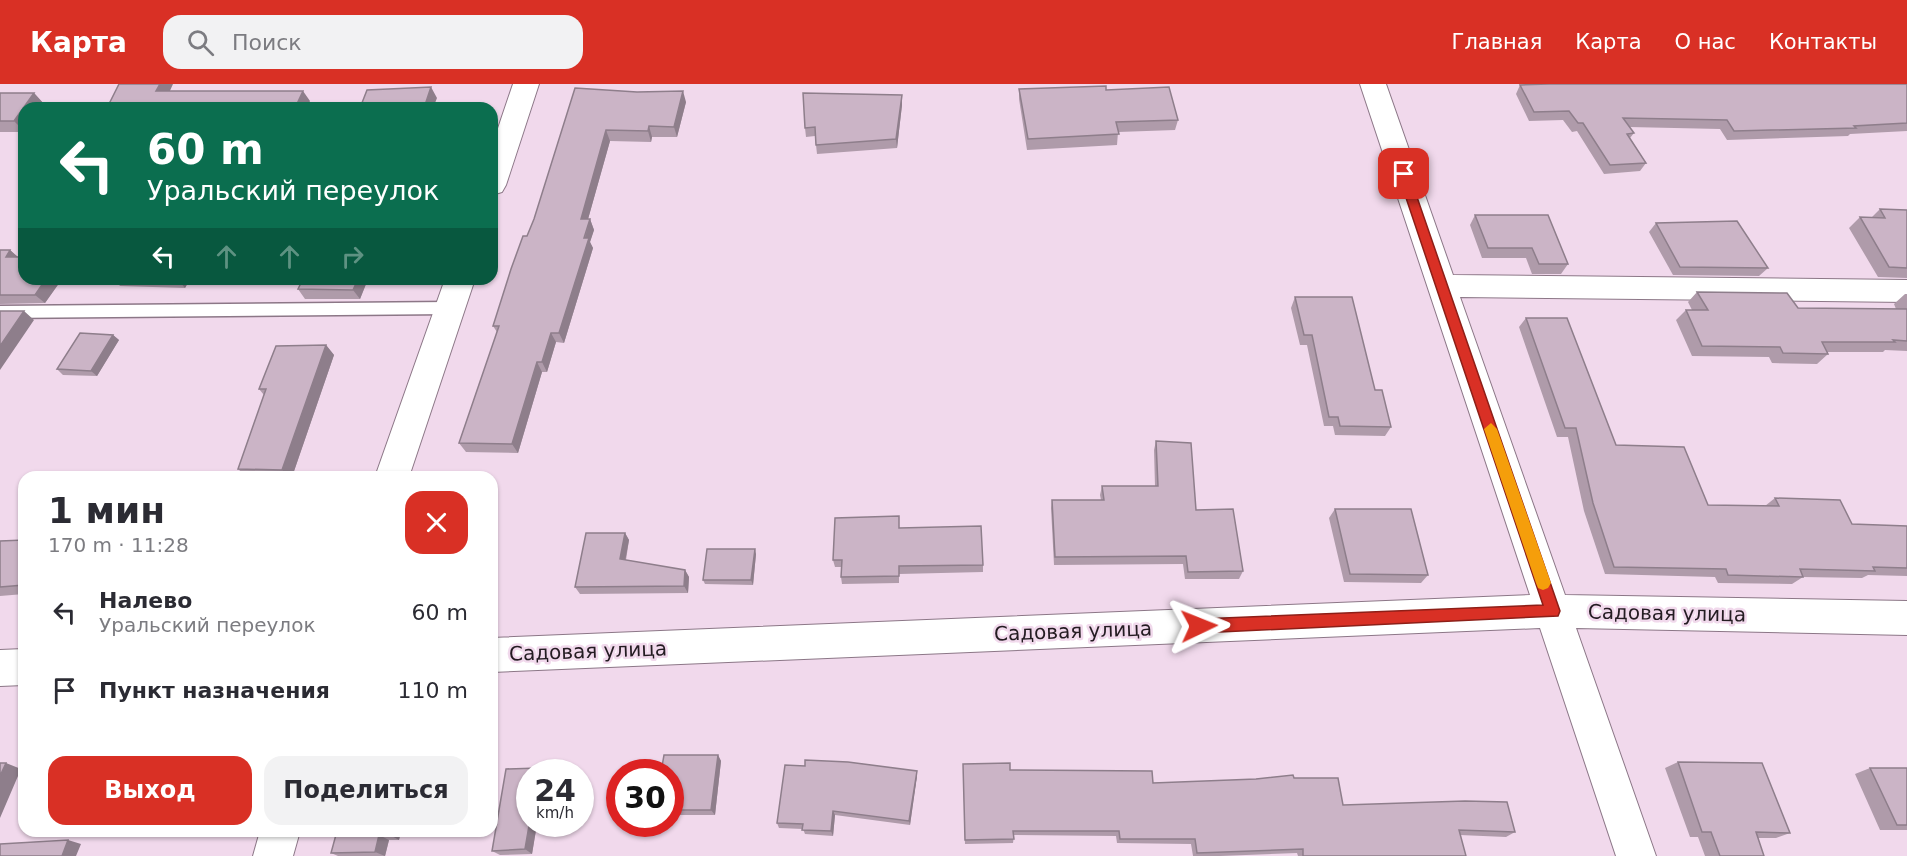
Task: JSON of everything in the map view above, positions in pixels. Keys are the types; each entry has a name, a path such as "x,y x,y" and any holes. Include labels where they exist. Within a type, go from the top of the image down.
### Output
{"street":[{"path":"498,166 526,84"},
{"path":"1373,84 1636,856"},
{"path":"394,471 458,285"},
{"path":"1442,286 1907,291"},
{"name":"Садовая улица","path":"498,655 1553,611 1907,618"},
{"path":"0,668 18,667"},
{"path":"273,856 278,837"}],"lane":[{"path":"0,312 450,308"}],"building":[{"path":"119,84 160,84 156,91 303,91 298,102 110,102"},
{"path":"1907,84 1907,123 1854,126 1856,128 1734,131 1727,120 1623,118 1634,133 1627,134 1646,163 1610,165 1583,123 1578,123 1569,111 1534,112 1520,85"},
{"path":"1106,86 1106,90 1169,87 1178,120 1116,122 1119,134 1028,139 1019,89"},
{"path":"431,87 426,102 362,102 367,90"},
{"path":"575,88 637,92 683,91 674,127 649,126 648,131 606,130 581,219 590,219 584,238 589,238 559,333 551,333 542,362 537,362 512,444 459,443 499,326 493,326 511,269 523,236 527,236 534,219"},
{"path":"0,93 34,93 28,102 18,102 18,115 14,121 0,121"},
{"path":"803,93 902,95 896,139 816,145 815,127 805,128"},
{"path":"1880,209 1907,210 1907,268 1889,267 1860,217 1885,218"},
{"path":"1475,215 1548,215 1568,264 1539,264 1532,248 1488,248"},
{"path":"1737,221 1768,268 1680,267 1656,223"},
{"path":"0,250 10,250 6,257 18,257 18,285 42,285 35,295 0,295"},
{"path":"300,285 355,285 353,290 298,289"},
{"path":"1697,292 1787,293 1798,308 1907,309 1907,341 1822,342 1828,354 1783,353 1780,347 1702,346 1686,310 1708,310"},
{"path":"1295,297 1352,297 1375,390 1382,390 1391,427 1340,426 1338,417 1329,417 1312,335 1304,335"},
{"path":"0,311 24,311 0,346"},
{"path":"1526,318 1567,318 1616,445 1684,447 1708,505 1779,506 1775,498 1840,500 1852,524 1907,526 1907,568 1873,567 1875,571 1800,569 1803,577 1728,575 1726,569 1614,567 1593,503 1576,428 1565,428"},
{"path":"80,333 113,335 91,371 57,369"},
{"path":"326,345 282,470 238,469 266,389 259,389 276,346"},
{"path":"1156,441 1191,443 1196,510 1233,509 1243,571 1188,572 1186,556 1055,557 1052,500 1104,500 1102,486 1158,486"},
{"path":"1335,509 1411,509 1428,575 1350,574"},
{"path":"899,516 899,528 981,526 983,565 899,566 899,576 841,577 842,560 833,560 835,518"},
{"path":"586,533 625,533 620,559 685,570 684,586 575,587"},
{"path":"18,540 18,586 0,587 0,541"},
{"path":"707,549 755,549 751,580 703,580"},
{"path":"664,755 718,755 711,810 684,810 684,759 663,759"},
{"path":"805,760 848,762 917,771 909,821 833,811 831,831 802,830 803,824 777,823 785,765 805,766"},
{"path":"1678,762 1762,763 1790,833 1756,832 1764,856 1720,856 1711,832 1702,832"},
{"path":"0,763 6,763 0,776"},
{"path":"1010,763 1010,770 1152,771 1153,783 1256,779 1293,775 1294,778 1338,778 1343,805 1507,802 1515,832 1459,830 1466,856 1303,856 1303,849 1197,853 1195,839 1120,839 1119,831 1013,831 1014,839 965,840 963,764"},
{"path":"1870,768 1907,768 1907,825 1897,825"},
{"path":"506,769 516,769 516,837 527,837 525,849 492,851 494,837 498,837 498,816"},
{"path":"335,837 379,837 375,852 331,853"},
{"path":"68,840 62,856 0,856 0,844"}],"slow traffic":[{"path":"1491,429 1543,583"}],"route":[{"path":"1199,626 1553,611 1404,174"}]}
